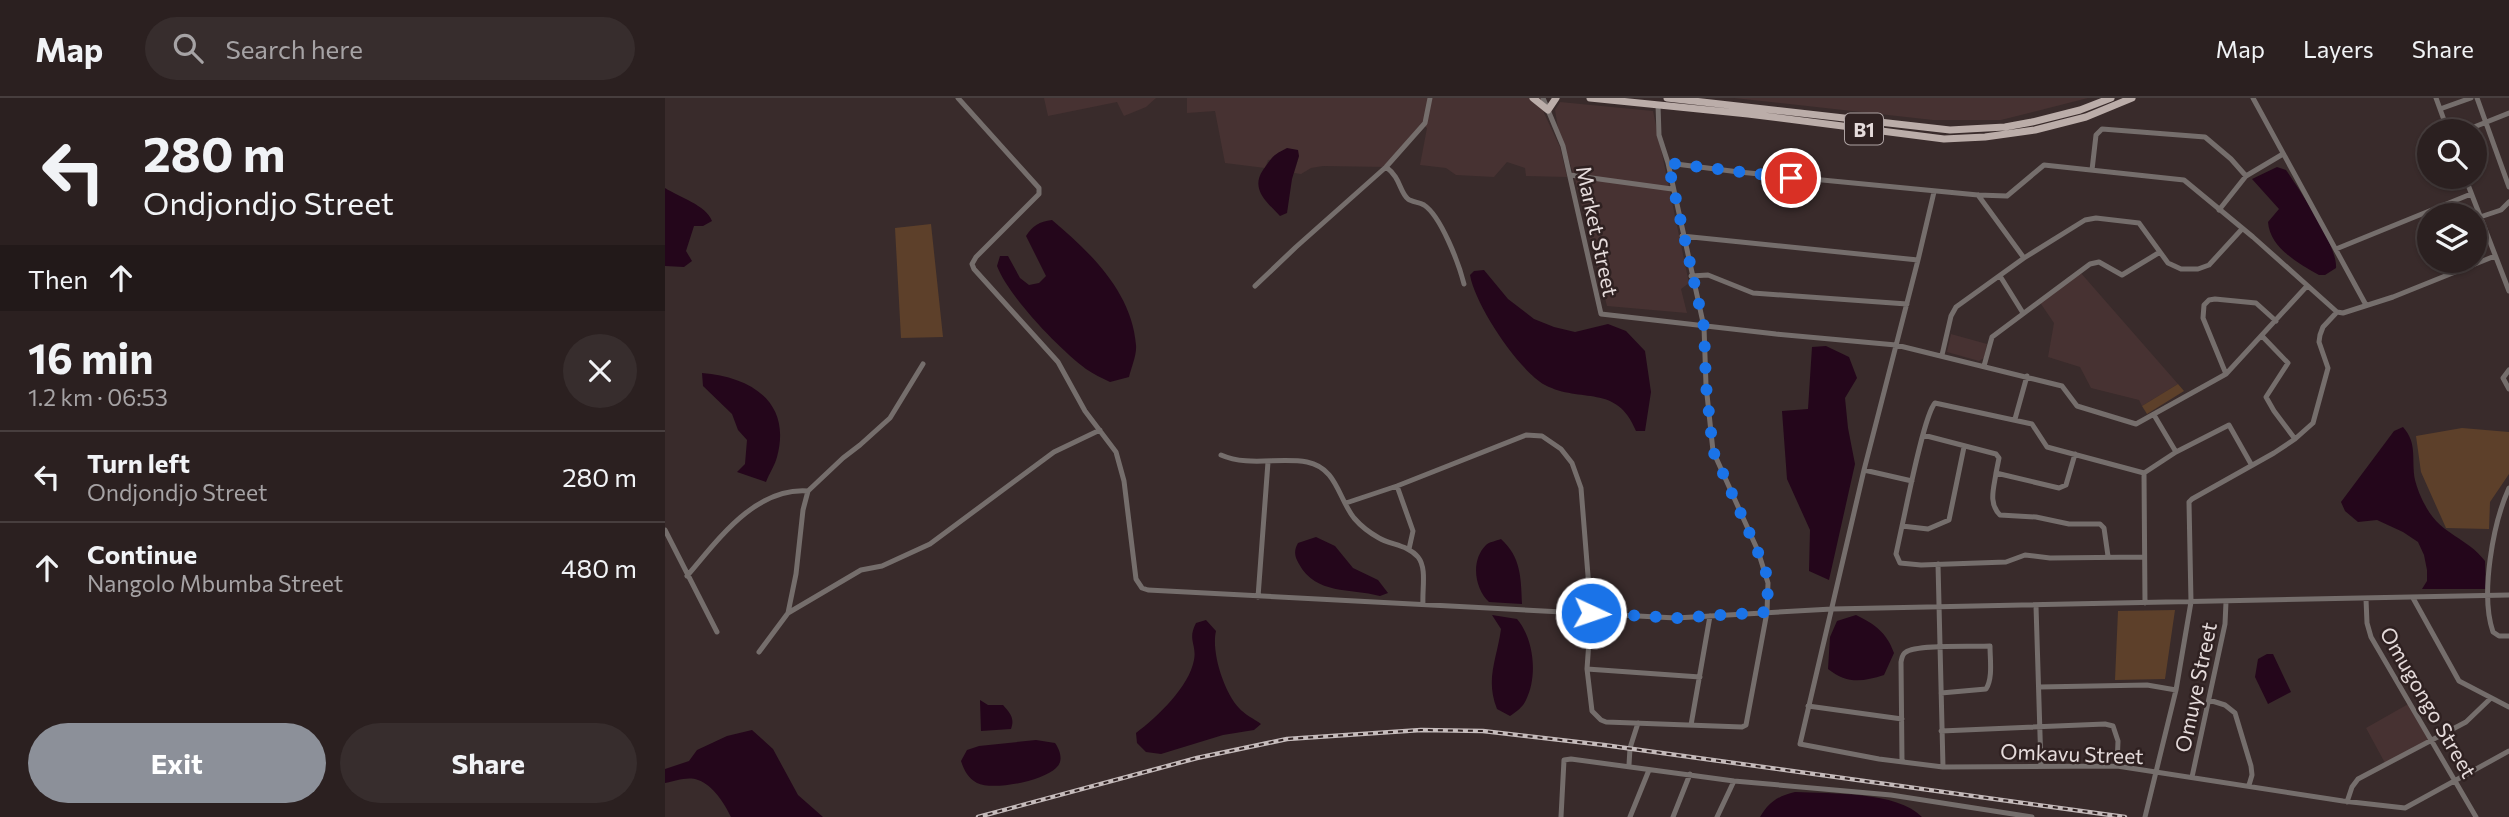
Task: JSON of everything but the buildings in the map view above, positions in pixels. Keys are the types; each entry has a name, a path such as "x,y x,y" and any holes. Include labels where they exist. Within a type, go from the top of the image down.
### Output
{"main road":[{"path":"1532,98 1548,110 1556,98"},
{"name":"B1","path":"1590,98 1659,105 1737,105"},
{"name":"B1","path":"1667,98 1972,134 2007,135 2086,117 2132,98"},
{"name":"B1","path":"1972,134 2072,113 2111,98"}],"street":[{"path":"958,98 1039,188 1039,194 975,257 972,264 974,270 1058,362 1085,411 1117,452 1139,584 1148,590 1677,618 1832,609 2509,595"},
{"path":"1255,286 1387,167 1425,123 1430,98"},
{"name":"Market Street","path":"1543,98 1563,146 1601,314 1704,327"},
{"path":"1346,503 1397,486 1526,435 1542,436 1560,449 1572,463 1581,488 1591,613 1587,669 1592,710 1607,722 1746,725 1767,612 1768,583 1765,568 1713,451 1706,385 1704,327 1668,163 1659,135 1659,105 1628,98"},
{"path":"2253,98 2366,305"},
{"path":"2436,98 2444,119"},
{"path":"2440,109 2471,98"},
{"path":"2477,98 2485,119"},
{"path":"2487,123 2509,113"},
{"path":"2487,126 2509,187"},
{"path":"2092,170 2098,131 2102,129 2205,137 2246,176"},
{"path":"2219,210 2246,176 2283,155"},
{"path":"1668,163 1934,192 2007,196 2044,165 2184,180 2337,312 2343,313 2495,256"},
{"path":"1387,167 1395,174 1410,201 1423,204 1439,225 1455,256 1464,284"},
{"path":"1570,176 1672,189"},
{"path":"2469,189 2475,203"},
{"name":"Omkavu Street","path":"1934,192 1864,470 1800,744 1879,759 1943,767 2117,766 2347,802 2405,808 2509,751"},
{"path":"2336,249 2471,194"},
{"path":"1978,195 2024,258"},
{"path":"2487,215 2501,210 2509,202"},
{"path":"1943,355 1952,311 2024,258 2085,220 2096,218 2141,224 2174,268 2198,269 2217,259 2242,229"},
{"path":"2487,235 2509,291"},
{"path":"1682,236 1918,260"},
{"path":"1984,366 1992,337 2095,261 2122,275 2160,252"},
{"path":"1691,276 1708,275 1753,293 1907,304"},
{"path":"2000,276 2023,313"},
{"path":"1704,327 1896,345 1943,355 2062,386 2077,406 2136,424 2226,374 2307,286"},
{"path":"2226,374 2203,318 2204,305 2215,299 2256,303 2276,321"},
{"path":"2145,817 2176,690 2191,602 2189,502 2295,439 2313,423 2328,368 2319,342 2320,335 2323,327 2337,312"},
{"path":"2262,336 2288,363 2266,397 2295,439"},
{"path":"788,613 808,491 842,457 890,418 923,364"},
{"path":"2509,370 2503,378 2509,389"},
{"path":"2015,419 2027,376"},
{"path":"2144,557 2050,558 2025,555 2006,562 1900,563 1896,554 1931,406 1934,402 2032,424 2047,447 2144,472 2229,425 2251,464"},
{"path":"2154,415 2176,452"},
{"path":"759,652 788,613 861,570 883,566 923,548 1054,452 1100,430"},
{"path":"1923,435 1996,454 1999,458 1993,506 2000,515 2036,517 2069,524 2100,524 2104,528 2108,556"},
{"path":"1902,526 1928,529 1949,520 1964,447"},
{"path":"1221,454 1230,459 1307,462 1328,472 1353,517 1379,538 1409,549 1417,556 1423,566 1423,604"},
{"path":"1996,473 2063,488 2075,454"},
{"path":"1258,597 1268,462"},
{"path":"1864,470 1912,481"},
{"path":"2144,472 2145,603"},
{"path":"1397,486 1413,531 1409,549"},
{"path":"2509,488 2495,527 2489,596 2493,632 2499,636 2509,636"},
{"path":"687,576 744,515 779,492 808,491"},
{"path":"665,530 717,632"},
{"path":"1938,564 1943,767"},
{"path":"2413,598 2459,681 2509,707"},
{"name":"Omugongo Street","path":"2366,599 2367,623 2371,637 2476,817"},
{"name":"Omuye Street","path":"2192,777 2225,624 2227,602"},
{"path":"2036,606 2041,766"},
{"path":"1691,724 1710,616"},
{"path":"1902,761 1903,654 1922,648 1990,646 1989,686 1978,691 1941,693"},
{"path":"1587,669 1700,677"},
{"path":"2039,687 2147,685 2176,690"},
{"path":"2347,802 2358,779 2466,722 2491,698"},
{"path":"2209,700 2225,705 2235,713 2251,766 2249,785"},
{"path":"1808,706 1902,719"},
{"path":"1629,765 1630,748 1638,723"},
{"path":"1941,731 2105,724 2113,726 2119,741 2117,766"},
{"path":"1561,817 1564,760 1571,759 1734,781 1891,795 2032,817"},
{"path":"1630,817 1649,770"},
{"path":"1673,817 1690,774"},
{"path":"1717,817 1734,781"}],"shaded area":[{"path":"1044,98 1156,98 1146,107 1124,116 1117,102 1048,116"},
{"path":"1187,98 1542,98 1544,113 1560,147 1567,177 1526,176 1525,168 1507,162 1494,177 1456,175 1446,168 1420,165 1427,128 1423,125 1386,167 1323,166 1311,168 1301,174 1294,173 1299,156 1268,160 1265,168 1225,163 1215,111 1187,113"},
{"path":"1734,98 2088,98 2001,120 1933,120"},
{"path":"1560,102 1653,111 1689,283 1681,289 1687,313 1607,306 1575,179 1558,128 1555,110"},
{"path":"1287,148 1298,150 1299,156 1292,179 1287,213 1280,216 1262,195 1258,183 1271,159"},
{"path":"2277,167 2286,170 2300,190 2331,246 2336,268 2325,275 2319,275 2286,254 2270,231 2268,222 2279,209 2252,179"},
{"path":"665,188 704,210 712,221 703,226 694,226 686,251 692,261 684,267 665,266"},
{"path":"1052,220 1081,246 1107,275 1127,308 1136,345 1129,377 1110,382 1089,371 1049,336 1003,279 997,266 1000,256 1008,256 1020,278 1029,285 1039,283 1046,276 1026,236 1037,225"},
{"path":"931,224 943,337 901,338 895,228"},
{"path":"1484,270 1508,299 1534,319 1575,332 1608,324 1626,331 1645,351 1651,392 1645,431 1636,431 1619,406 1608,400 1545,385 1523,366 1480,303 1470,275 1474,271"},
{"path":"2080,272 2178,384 2142,406 2139,400 2091,388 2080,367 2048,357 2054,323 2039,301"},
{"path":"1951,334 1987,344 1984,358 1979,361 1947,352"},
{"path":"1826,346 1849,357 1857,378 1845,398 1855,464 1829,580 1809,571 1810,530 1787,479 1782,411 1808,409 1812,347"},
{"path":"702,373 737,380 764,396 773,407 779,421 780,438 776,460 766,482 737,472 745,464 747,440 738,430 732,414 703,386"},
{"path":"2178,384 2184,391 2147,414 2142,406"},
{"path":"2403,427 2411,439 2415,480 2424,502 2438,523 2470,546 2485,561 2486,589 2422,589 2427,581 2427,570 2418,542 2377,520 2358,522 2345,511 2341,502 2394,431"},
{"path":"2462,428 2509,432 2509,474 2490,502 2489,529 2446,528 2421,472 2416,436"},
{"path":"1316,537 1335,546 1353,568 1378,580 1388,593 1380,596 1335,589 1324,586 1306,574 1296,558 1296,548 1298,543"},
{"path":"1501,539 1516,561 1522,604 1489,602 1480,590 1476,575 1478,559 1487,544"},
{"path":"2175,610 2165,679 2115,680 2118,611"},
{"path":"1492,615 1517,619 1527,637 1532,658 1530,690 1523,705 1510,716 1497,709 1492,688 1501,629"},
{"path":"1856,615 1880,630 1891,646 1894,653 1884,675 1855,680 1842,677 1828,669 1830,637 1837,621"},
{"path":"1206,620 1216,631 1215,650 1228,692 1241,710 1261,724 1254,730 1223,735 1161,754 1146,752 1137,743 1136,733 1162,710 1186,681 1194,660 1193,629 1196,623"},
{"path":"2273,654 2291,692 2268,704 2255,677 2258,659"},
{"path":"980,700 988,705 1003,705 1012,719 1011,729 981,731"},
{"path":"2410,703 2432,741 2385,763 2366,728"},
{"path":"752,730 773,749 798,795 823,817 731,817 718,796 703,782 690,778 665,783 665,769 689,761 697,750 727,736"},
{"path":"1036,740 1055,743 1061,759 1050,773 1030,781 994,786 977,783 965,771 961,761 967,750 979,746"},
{"path":"1795,792 1880,798 1897,802 1922,817 1760,817 1774,800"}],"railway":[{"path":"978,817 1197,758 1287,739 1421,730 1483,731 1604,745 2125,817"}],"route":[{"path":"1591,613 1677,618 1767,612 1769,601 1765,568 1711,443 1704,327 1668,163 1791,178"}]}
